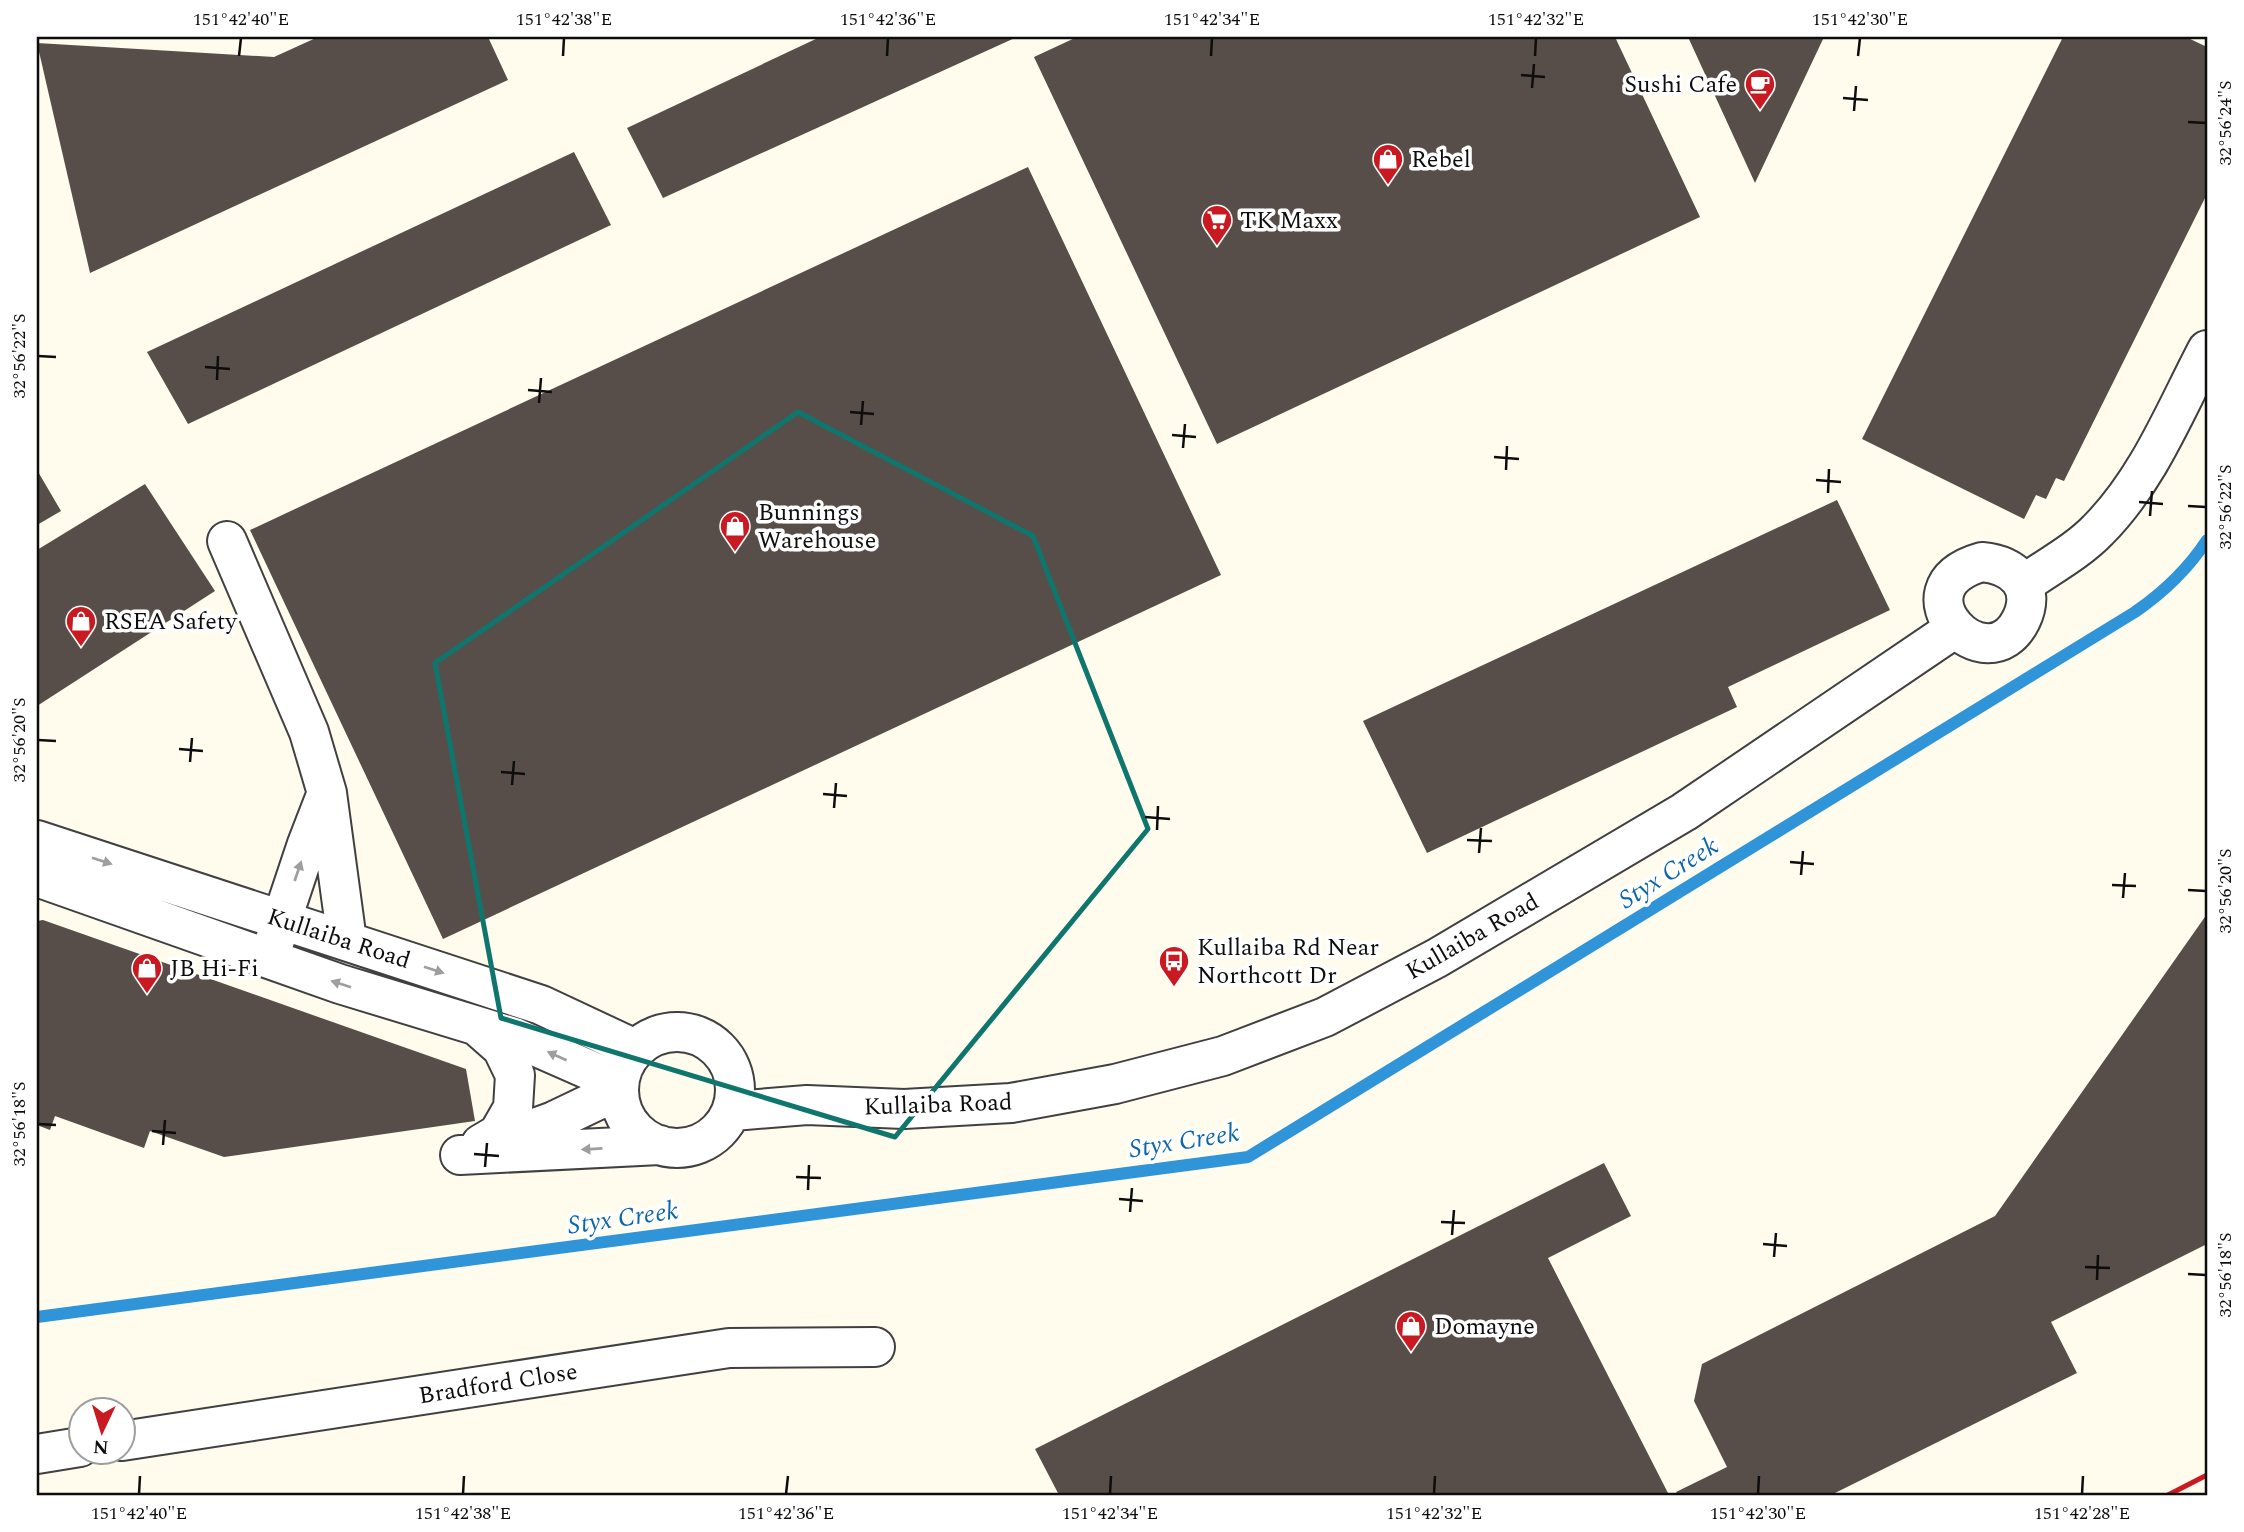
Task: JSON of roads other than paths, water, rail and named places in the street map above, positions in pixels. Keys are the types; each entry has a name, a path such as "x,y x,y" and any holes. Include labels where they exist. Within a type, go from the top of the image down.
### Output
{"street":[{"path":"2024,584 2097,532 2125,500 2151,458 2207,350"},
{"path":"227,541 309,732 327,793 347,941"},
{"path":"1982,562 1995,563 2007,568 2024,584 2025,612 2016,631 1992,643 1969,639 1954,629 1944,611 1944,596 1948,583 1968,566 1982,562"},
{"name":"Kullaiba Road","path":"733,1111 807,1105 904,1109 1011,1103 1115,1084 1223,1056 1325,1017 1437,958 1684,812 1954,629"},
{"path":"269,959 327,793"},
{"name":"Kullaiba Road","path":"37,840 541,1005 625,1074"},
{"name":"Kullaiba Road","path":"37,877 340,984 625,1074"},
{"path":"460,1155 498,1135 513,1108 515,1075 502,1048 477,1026"},
{"name":"Kullaiba Road","path":"625,1074 652,1037 664,1033 685,1033 708,1042 725,1054 729,1063 807,1105"},
{"path":"460,1155 660,1145 695,1146 718,1130 733,1111 736,1095 729,1063"},
{"path":"625,1074 624,1113 633,1128 642,1136 660,1145"},
{"path":"460,1155 554,1121 625,1074"},
{"name":"Bradford Close","path":"136,1439 729,1348 875,1347"},
{"path":"37,1454 66,1449"}],"waterway":[{"name":"Styx Creek","path":"37,1317 1248,1157 2135,612 2175,579 2207,540"}],"railway":[{"path":"2168,1495 2207,1475"}],"place":[{"name":"Sushi Cafe","path":"1760,111"},
{"name":"Rebel","path":"1388,186"},
{"name":"TK Maxx","path":"1217,247"},
{"name":"Bunnings Warehouse","path":"735,553"},
{"name":"RSEA Safety","path":"81,648"},
{"name":"Kullaiba Rd Near Northcott Dr","path":"1174,988"},
{"name":"JB Hi-Fi","path":"147,995"},
{"name":"Domayne","path":"1411,1353"}]}
